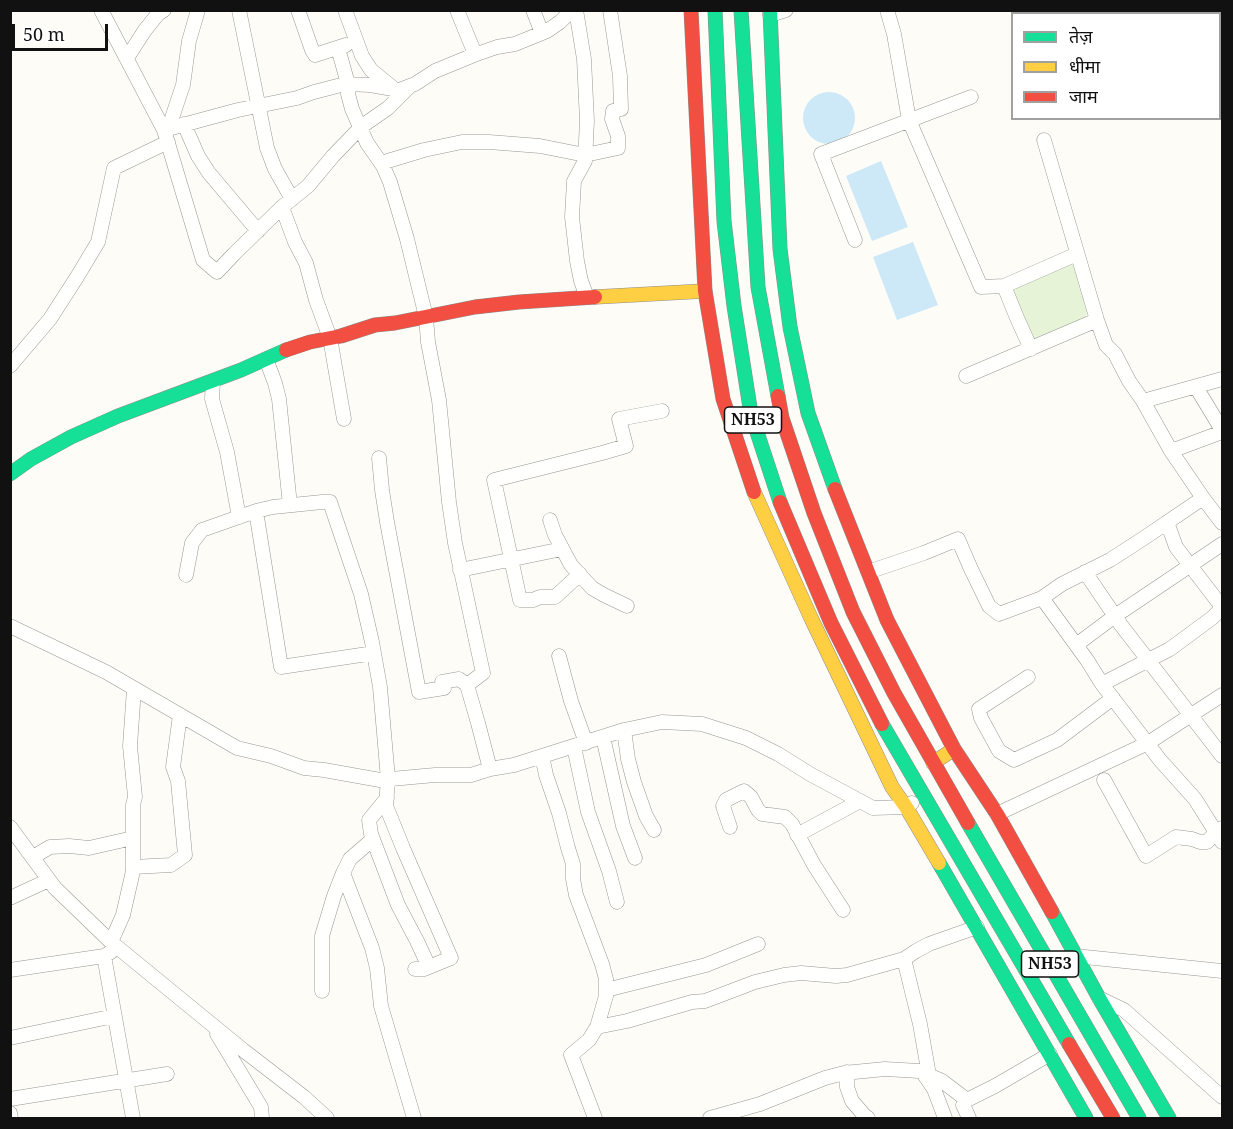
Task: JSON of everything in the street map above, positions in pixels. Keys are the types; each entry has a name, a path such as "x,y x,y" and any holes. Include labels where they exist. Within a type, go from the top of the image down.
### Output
{"main road":[{"path":"691,10 705,291 723,399 757,501 892,787 977,927 1086,1119"},
{"name":"NH53","path":"715,10 724,221 734,306 751,414 776,492 831,623 882,724 1113,1119"},
{"name":"NH53","path":"741,10 758,287 782,418 814,513 853,612 894,693 1139,1119"},
{"path":"770,13 780,249 790,327 808,413 839,501 887,620 954,749 996,814 1169,1119"},
{"path":"10,474 71,436 118,416 247,368 292,348 375,325 475,307 519,302 705,291"},
{"path":"933,763 954,749"}],"street":[{"path":"101,10 127,58 173,131 198,156 209,173 258,231"},
{"path":"127,58 144,30 164,10"},
{"path":"198,10 189,41 183,85 172,118 202,260 217,272 287,203 308,186 360,129 388,108 410,86"},
{"path":"239,10 267,148 287,203 295,242 306,263 330,338 344,419"},
{"path":"298,10 315,55 357,42"},
{"path":"457,10 475,54"},
{"path":"533,10 542,33"},
{"path":"10,366 50,319 98,242 114,168 173,131 258,106 348,84 399,90 475,54 515,44 542,33 574,10 582,41 587,121 585,161 574,181 572,217 577,261 587,297"},
{"path":"381,163 462,142 540,146 585,154 618,148 618,136 612,119 613,111 621,109 621,76 610,10"},
{"path":"770,13 786,10"},
{"path":"887,10 894,34 909,120 981,287 1004,286 1077,254"},
{"path":"346,11 362,56 371,70 394,89"},
{"path":"338,48 348,84 350,101 360,129 390,182 426,317 428,342 439,400 452,523 483,673 467,685"},
{"path":"855,240 821,154 971,97"},
{"path":"1044,140 1106,345 1115,354 1171,452 1222,523"},
{"path":"1004,286 1031,349"},
{"path":"966,376 1097,320"},
{"path":"266,359 279,399 290,505"},
{"path":"1143,401 1222,379"},
{"path":"213,381 212,399 227,452 238,517"},
{"path":"1171,452 1222,431 1196,387"},
{"path":"580,574 555,597 520,600 494,480 626,446 619,420 662,411"},
{"path":"379,458 387,522 419,692 444,688 442,682 459,679 467,685 490,769"},
{"path":"868,572 958,539 989,606 999,614 1042,598 1062,584 1110,560 1203,498"},
{"path":"186,575 192,543 202,530 273,507 330,502 361,594 374,653 380,687 388,778 387,798 386,806 451,958 422,968 417,941 398,905 373,839 369,820 387,798"},
{"path":"256,511 281,667 374,653"},
{"path":"550,520 571,565 592,588 627,606"},
{"path":"1102,684 1170,649 1222,608 1176,547 1167,522"},
{"path":"1076,645 1222,544"},
{"path":"460,570 562,549"},
{"path":"1085,572 1147,660 1222,756"},
{"path":"1042,598 1102,684 1221,834 1207,842 1176,837 1146,856 1104,780"},
{"path":"10,626 106,672 237,748 271,756 304,768 380,780 425,775 471,774 514,765 624,730 662,722 702,724 746,738 873,808 906,807 923,795"},
{"path":"559,656 580,745 588,812 609,871 617,902"},
{"path":"1028,677 979,709 981,718 999,751 1014,760 1057,740 1113,698"},
{"path":"10,970 104,956 114,945 133,867 135,797 130,746 134,688"},
{"path":"996,814 1148,743 1222,695"},
{"path":"133,867 171,865 184,855 178,781 174,767 180,715"},
{"path":"624,730 634,782 643,809 654,830"},
{"path":"603,738 624,826 635,858"},
{"path":"542,756 573,864 576,895 606,980 606,996 597,1026 590,1040 571,1055 595,1119"},
{"path":"730,827 723,806 726,800 744,791 752,797 762,814 785,817 792,824 843,910"},
{"path":"797,835 860,801"},
{"path":"10,827 55,888 114,945 304,1097 327,1119"},
{"path":"33,857 50,847 89,848 133,838"},
{"path":"322,991 322,936 334,896 350,860 373,839"},
{"path":"343,873 372,948 377,968 381,1005 414,1119"},
{"path":"10,898 49,880"},
{"path":"597,1026 627,1021 692,1002 705,1001 755,982 784,975 801,973 847,975 904,959 929,944 977,927"},
{"path":"606,990 706,965 758,944"},
{"path":"104,956 133,1119"},
{"path":"1075,956 1222,971"},
{"path":"904,959 920,1024 926,1074 945,1119"},
{"path":"1099,998 1124,1010 1222,1097"},
{"path":"10,1038 114,1016"},
{"path":"208,1022 222,1041 261,1107 262,1119"},
{"path":"969,1119 963,1105 967,1100 1050,1054"},
{"path":"710,1119 760,1104 825,1078 847,1072 885,1069 919,1071 942,1081 967,1100"},
{"path":"847,1072 847,1087 852,1101 868,1119"},
{"path":"10,1099 167,1074"},
{"path":"10,1113 11,1119"}],"green space":[{"path":"1072,262 1087,312 1084,321 1039,339 1030,337 1012,294 1013,288"}],"water":[{"path":"829,92 843,96 851,104 855,118 851,132 843,140 829,144 815,140 807,132 803,118 807,104 815,96"},
{"path":"881,161 908,227 872,241 846,176"},
{"path":"913,242 938,305 897,320 873,257"}],"traffic: fast":[{"path":"715,10 724,221 734,306 751,414 780,502"},
{"path":"741,10 758,287 778,396"},
{"path":"770,10 780,249 790,327 808,413 835,489"},
{"path":"10,474 31,459 71,437 118,416 241,370 286,350"},
{"path":"882,724 1069,1044"},
{"path":"968,823 1139,1118"},
{"path":"939,863 1086,1118"},
{"path":"1052,912 1169,1118"}],"traffic: slow":[{"path":"595,297 705,291"},
{"path":"754,492 892,787 939,863"},
{"path":"933,763 954,749"}],"traffic: jam":[{"path":"691,10 705,291 723,399 754,492"},
{"path":"286,350 375,325 475,307 595,297"},
{"path":"778,396 782,418 814,513 853,612 894,693 968,823"},
{"path":"835,489 887,620 954,749 997,814 1052,912"},
{"path":"780,502 831,623 882,724"},
{"path":"1069,1044 1113,1118"}]}
